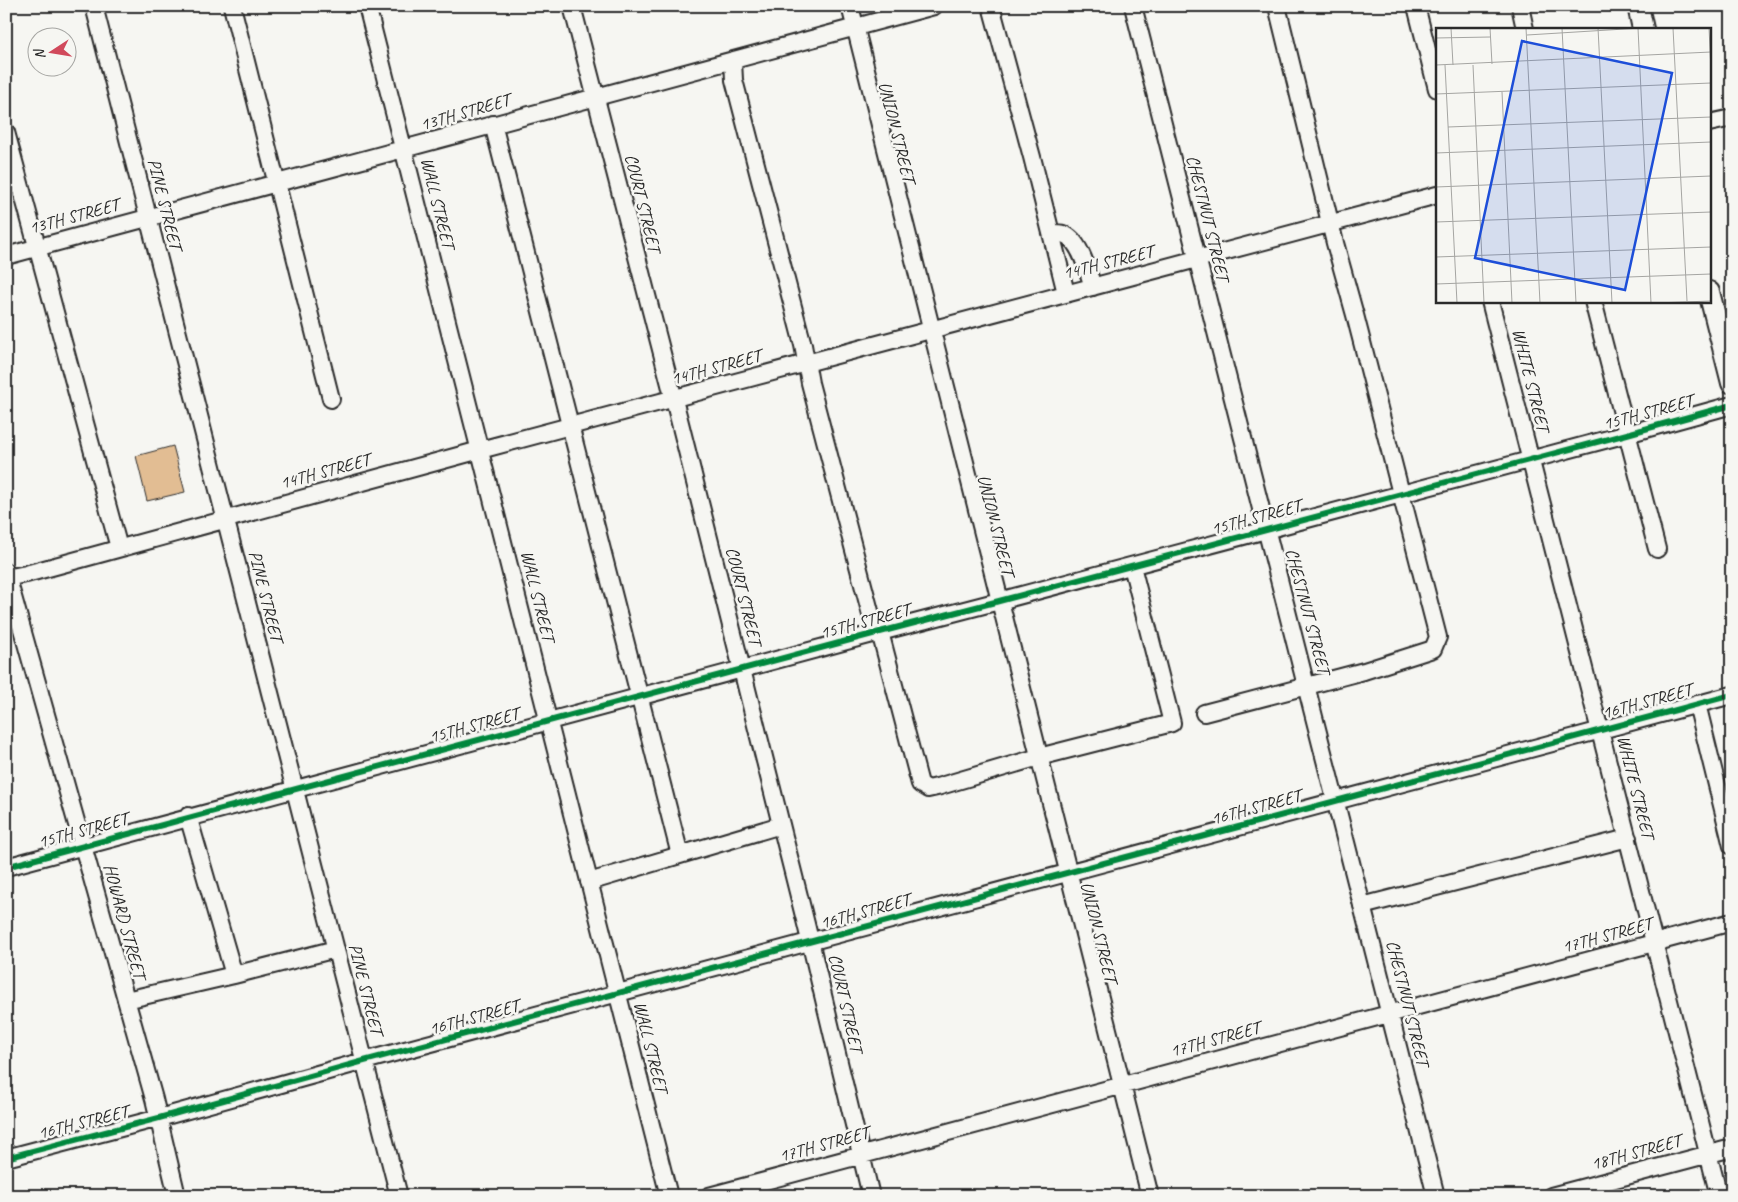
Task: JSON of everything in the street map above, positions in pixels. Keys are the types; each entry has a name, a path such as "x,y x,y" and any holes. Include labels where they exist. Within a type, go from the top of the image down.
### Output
{"main road":[{"path":"1638,6 1643,28"},
{"path":"1710,296 1732,383"}],"street":[{"name":"PINE STREET","path":"94,6 399,1196"},
{"path":"232,6 331,399"},
{"name":"WALL STREET","path":"367,6 668,1196"},
{"name":"COURT STREET","path":"572,6 810,941 872,1196"},
{"name":"UNION STREET","path":"850,6 1150,1196"},
{"name":"13TH STREET","path":"6,256 148,216 403,150 493,124 596,98 934,6"},
{"path":"991,6 1066,293"},
{"name":"CHESTNUT STREET","path":"1134,6 1436,1196"},
{"path":"1204,713 1364,671 1433,649 1438,637 1331,224 1277,6"},
{"path":"1416,6 1436,85"},
{"path":"1520,6 1525,28"},
{"path":"733,61 734,80 807,364 810,384 871,615 880,632 920,784 928,789 937,787 1039,757 1172,723 1132,566"},
{"path":"1710,123 1732,118"},
{"path":"493,124 680,855"},
{"path":"6,132 119,548"},
{"name":"14TH STREET","path":"7,576 26,574 480,450 1436,195"},
{"path":"1051,233 1064,234 1076,242 1093,287"},
{"name":"WHITE STREET","path":"1490,302 1719,1196"},
{"path":"1593,302 1657,549"},
{"name":"15TH STREET","path":"6,867 188,816 641,697 1732,405"},
{"name":"HOWARD STREET","path":"7,576 159,1118 177,1196"},
{"name":"16TH STREET","path":"6,1158 1732,695"},
{"path":"1697,704 1732,846"},
{"path":"188,816 234,975"},
{"path":"589,882 781,826"},
{"path":"1362,906 1628,838"},
{"name":"17TH STREET","path":"709,1196 1732,922"},
{"path":"126,1000 336,949"},
{"name":"18TH STREET","path":"1551,1196 1732,1148"}],"building":[{"path":"173,446 185,492 147,501 136,456"}],"cycle path":[{"path":"6,867 1732,405"},
{"path":"6,1158 1732,695"}]}
